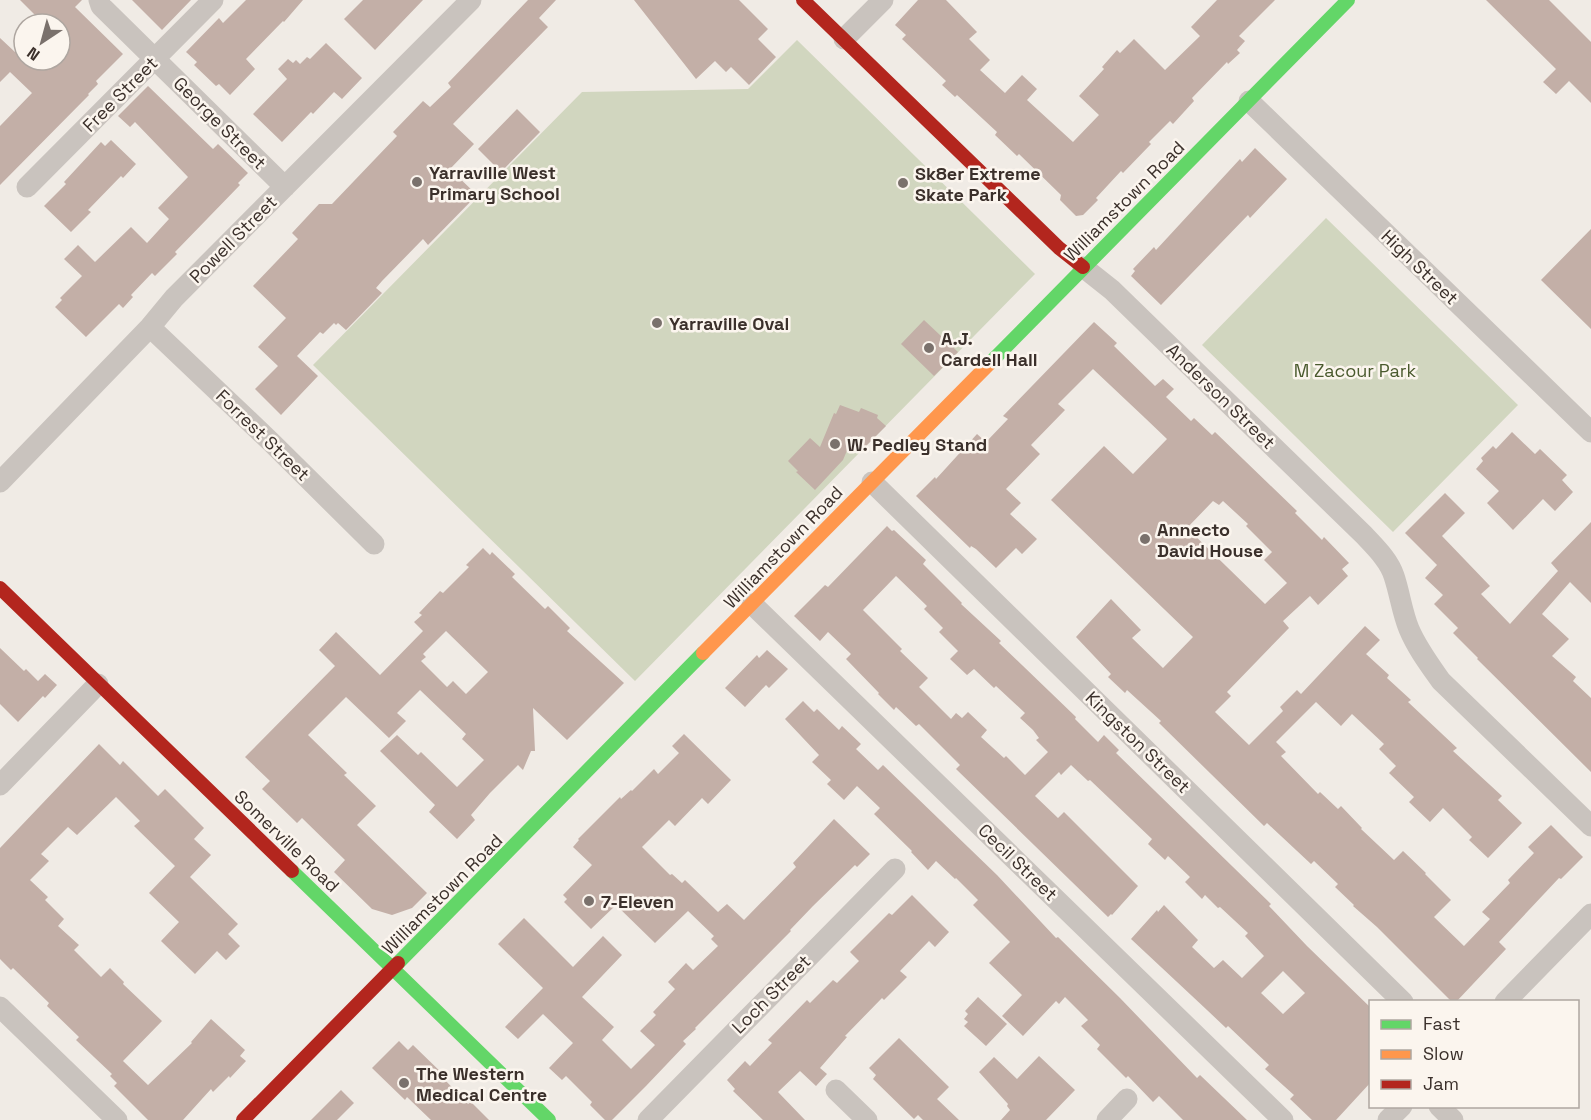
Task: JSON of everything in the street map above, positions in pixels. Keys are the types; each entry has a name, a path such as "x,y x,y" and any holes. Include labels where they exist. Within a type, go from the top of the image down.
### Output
{"main road":[{"name":"Anderson Street","path":"803,0 1059,248 1083,267"},
{"name":"Williamstown Road","path":"243,1120 1348,0"},
{"name":"Somerville Road","path":"0,588 549,1120"}],"street":[{"name":"George Street","path":"99,0 101,6 285,187"},
{"name":"Free Street","path":"27,187 213,0"},
{"name":"Powell Street","path":"0,482 150,327 174,298 471,0"},
{"path":"844,39 882,0"},
{"name":"High Street","path":"1249,101 1591,432"},
{"name":"Anderson Street","path":"1083,267 1112,290 1364,535 1382,555 1394,574 1410,631 1423,656 1441,681 1591,826"},
{"name":"Forrest Street","path":"150,327 374,544"},
{"name":"Kingston Street","path":"872,482 1401,1000"},
{"name":"Cecil Street","path":"752,604 1283,1120"},
{"path":"0,785 98,684"},
{"name":"Loch Street","path":"648,1120 895,868"},
{"path":"1507,1000 1591,914"},
{"path":"0,1007 117,1120"},
{"path":"836,1090 867,1120"},
{"path":"1107,1120 1127,1099"},
{"path":"1388,1120 1401,1108"},
{"path":"1440,1108 1453,1120"}],"green space":[{"path":"797,40 1035,274 635,681 313,365 582,92 748,89"},
{"name":"M Zacour Park","path":"1326,218 1518,405 1393,532 1202,345"}],"building":[{"path":"20,0 82,0 75,7 123,54 96,81 98,84 89,95 0,185 0,126 32,93 10,72 0,82 0,38 12,49 12,72 72,72 72,12 32,12"},
{"path":"132,0 191,0 162,30"},
{"path":"246,0 303,0 246,59 255,69 230,95 219,84 216,86 194,65 197,62 186,52 219,18 223,23"},
{"path":"363,0 423,0 375,50 344,19"},
{"path":"528,0 556,0 539,18 548,27 453,124 474,144 450,169 477,195 428,245 423,239 382,281 376,288 382,293 346,330 338,323 336,325 334,323 323,334 320,332 297,356 318,376 281,415 255,389 278,366 258,347 286,318 253,286 298,239 292,233 319,204 332,204 397,136 393,132 423,101 430,107 451,87 448,83"},
{"path":"634,0 739,0 768,29 758,39 776,57 749,85 731,67 726,72 715,61 696,79"},
{"path":"918,0 946,0 977,32 969,39 990,60 980,70 1005,93 1022,75 1037,89 1027,100 1073,142 1099,115 1079,96 1104,69 1102,67 1117,50 1120,53 1134,39 1165,70 1200,36 1191,27 1217,0 1275,0 1239,36 1245,41 1237,50 1240,53 1228,64 1227,62 1192,98 1194,101 1173,124 1170,121 1149,142 1151,144 1123,173 1121,171 1083,215 1076,216 1060,200 1061,195 1019,154 1017,156 995,135 997,132 957,95 955,97 942,85 946,81 902,39 906,35 895,25"},
{"path":"1486,0 1549,0 1591,42 1591,103 1569,81 1556,94 1543,82 1556,69"},
{"path":"326,43 362,78 342,99 334,92 282,142 253,114 287,79 278,69 288,59 293,63 296,60 300,64 307,57 310,59"},
{"path":"148,86 213,149 218,144 248,173 238,183 240,185 175,252 177,254 155,276 152,273 131,295 133,297 123,308 119,304 86,337 55,307 62,300 60,298 82,276 64,259 78,245 95,262 131,227 147,243 169,219 158,208 188,177 135,122 130,127 118,116"},
{"path":"517,109 540,132 501,172 478,149"},
{"path":"111,140 136,164 88,210 91,212 71,232 44,206 101,142 105,146"},
{"path":"1255,148 1287,179 1250,218 1248,215 1161,305 1131,276 1135,271 1133,269 1154,247 1156,250 1240,159 1242,162"},
{"path":"1591,229 1591,329 1541,280"},
{"name":"A.J. Cardell Hall","path":"924,320 958,352 934,376 901,344"},
{"path":"1094,322 1117,343 1114,346 1155,386 1163,379 1174,389 1166,397 1191,421 1194,418 1212,435 1215,432 1297,511 1295,513 1322,540 1324,537 1349,563 1342,569 1348,576 1318,605 1310,596 1283,621 1289,628 1227,692 1231,696 1215,712 1249,745 1283,711 1280,707 1297,690 1301,694 1365,626 1380,640 1366,654 1411,700 1408,702 1457,748 1453,751 1502,796 1498,800 1522,823 1488,858 1469,840 1472,837 1443,808 1430,822 1409,802 1414,797 1389,773 1396,766 1379,749 1384,744 1352,714 1341,726 1316,702 1276,742 1286,752 1281,756 1318,794 1320,792 1338,809 1341,806 1361,829 1394,860 1403,851 1451,900 1434,917 1464,946 1490,919 1482,912 1510,883 1508,880 1534,853 1528,847 1551,825 1583,857 1561,879 1559,878 1499,942 1506,949 1458,1000 1450,1000 1353,906 1335,887 1338,884 1314,861 1311,864 1267,823 1264,826 1159,723 1161,721 1127,690 1125,693 1108,677 1111,674 1076,637 1111,599 1141,630 1132,638 1163,668 1193,637 1051,500 1104,446 1133,474 1167,439 1093,369 1058,404 1065,410 1031,445 1040,454 1006,489 1021,503 1010,514 1037,539 1022,554 1016,548 996,568 976,549 971,546 970,548 916,496 935,477 936,479 977,434 986,442 1008,419 1003,416","holes":["1213,501 1219,505 1223,501 1248,524 1246,526 1272,552 1264,560 1287,583 1265,604 1187,528"]},
{"name":"W. Pedley Stand","path":"840,405 859,412 861,408 878,415 877,418 886,426 861,451 851,441 843,460 815,490 788,461 810,438 820,447 834,413 836,414"},
{"path":"1512,432 1535,454 1540,449 1567,475 1562,480 1573,492 1555,511 1543,499 1513,530 1487,503 1499,491 1476,469 1483,461 1481,458 1493,446 1496,449"},
{"path":"1445,493 1465,513 1442,536 1490,586 1481,594 1510,624 1558,571 1551,563 1591,522 1591,603 1570,582 1542,614 1569,639 1552,656 1576,677 1573,681 1591,698 1591,772 1477,659 1453,633 1458,628 1434,604 1443,595 1425,578 1437,565 1405,533"},
{"path":"887,526 892,531 894,530 926,560 923,564 1001,641 999,643 1076,717 1075,719 1098,742 1104,735 1119,750 1116,753 1271,904 1269,906 1307,946 1369,1006 1369,1084 1336,1120 1312,1120 1290,1099 1294,1095 1265,1069 1269,1065 1131,939 1164,905 1198,940 1192,947 1214,968 1223,960 1242,978 1264,956 1245,936 1248,933 1205,895 1202,899 1185,882 1190,877 1168,856 1165,860 1148,844 1152,839 1071,765 1061,775 1059,772 1035,796 1058,818 1064,812 1138,886 1108,917 956,769 960,765 919,724 916,726 896,707 894,710 878,694 846,659 851,654 828,632 820,641 794,616 825,585 828,587","holes":["896,576 927,606 924,609 943,628 939,632 958,651 950,659 967,675 974,669 1025,713 1020,718 1033,730 1039,738 1036,740 1048,752 1025,775 1006,756 1004,758 981,737 987,730 968,712 962,718 956,713 951,719 919,687 928,678 863,610","1283,971 1305,993 1283,1014 1261,993"]},
{"path":"483,548 490,555 492,552 515,574 512,577 545,609 548,606 570,628 567,631 624,683 567,740 533,708 535,751 531,751 523,770 518,765 490,793 471,815 475,820 457,839 429,812 435,805 380,751 397,735 418,755 421,752 457,787 484,760 462,739 466,734 420,690 397,713 406,721 389,738 346,697 308,735 347,773 344,775 376,806 357,825 427,893 412,908 392,915 372,909 334,872 345,860 302,818 297,823 262,789 270,781 245,757 335,666 319,650 336,632 380,675 423,631 414,622 422,615 419,613 440,591 443,593 469,567 466,565","holes":["446,631 488,672 466,694 453,681 447,687 421,661 426,657 423,654"]},
{"path":"0,648 38,681 45,674 57,685 18,722 0,704"},
{"path":"767,650 788,669 769,688 766,685 745,707 725,688 757,655 759,658"},
{"path":"803,701 814,712 817,709 839,730 842,726 861,744 856,749 878,770 883,765 997,875 1056,938 1058,937 1120,998 1197,1078 1200,1075 1247,1120 1183,1120 1159,1096 1153,1102 1097,1049 1100,1045 1081,1026 1088,1020 1065,997 1059,1004 1056,1001 1023,1036 1002,1016 1022,995 989,963 1010,942 973,905 978,900 956,878 936,861 928,870 874,814 880,808 857,786 844,800 827,784 831,780 812,762 819,755 785,719"},
{"path":"684,734 731,780 708,804 702,798 675,826 669,820 642,847 670,875 672,874 682,883 685,880 718,912 727,904 744,920 796,867 793,863 834,819 870,854 857,867 855,865 813,906 695,1028 683,1041 686,1044 646,1086 612,1120 605,1120 590,1105 592,1102 566,1076 562,1080 549,1068 573,1043 543,1014 518,1039 505,1027 543,988 498,944 524,918 573,967 603,936 622,955 582,997 614,1027 602,1040 631,1069 655,1045 640,1031 656,1015 653,1012 675,989 668,982 686,963 693,970 718,946 711,939 714,936 688,911 655,943 616,905 591,929 564,902 567,899 563,895 592,865 573,847 578,839 620,797 621,799 632,791 654,769 658,774 679,753 672,746"},
{"path":"99,744 120,765 123,761 158,796 165,789 204,828 194,839 211,855 190,877 238,924 228,934 240,946 226,960 217,951 195,974 161,941 179,922 149,893 175,866 134,826 140,821 116,797 77,835 68,827 41,854 49,861 30,880 48,897 45,900 64,919 58,926 79,945 74,950 101,977 110,968 124,982 123,984 162,1021 123,1061 148,1085 192,1043 211,1019 245,1050 240,1056 246,1061 213,1092 211,1089 183,1120 148,1120 114,1086 117,1083 110,1076 112,1074 76,1040 79,1037 47,1006 49,1003 13,968 11,970 0,959 0,848"},
{"path":"912,895 949,932 935,947 929,941 900,971 907,977 884,1000 882,998 845,1036 847,1037 820,1068 827,1074 816,1086 800,1071 778,1092 805,1120 763,1120 733,1091 735,1089 727,1080 745,1061 750,1066 772,1043 768,1040 807,1000 810,1003 833,980 837,983 859,961 850,952 889,913 892,915"},
{"path":"978,997 1007,1024 986,1046 964,1026 968,1022 964,1019 968,1014 965,1011"},
{"path":"899,1038 949,1087 937,1099 959,1120 923,1120 918,1115 914,1119 873,1079 876,1075 869,1068"},
{"path":"399,1041 408,1050 413,1045 447,1078 445,1080 468,1104 471,1102 489,1120 431,1120 407,1097 405,1100 372,1068"},
{"path":"1039,1056 1075,1090 1046,1120 1001,1120 1010,1110 1008,1104 979,1072 994,1057 1017,1079"},
{"path":"341,1090 354,1103 337,1120 311,1120"}],"traffic: fast":[{"path":"990,363 1348,0"},
{"path":"398,963 703,653"},
{"path":"292,871 549,1120"}],"traffic: slow":[{"path":"703,653 990,363"}],"traffic: jam":[{"path":"803,0 1059,248 1083,267"},
{"path":"0,588 292,871"},
{"path":"243,1120 398,963"}],"place":[{"name":"Yarraville West Primary School","path":"417,182"},
{"name":"Sk8er Extreme Skate Park","path":"903,183"},
{"name":"Yarraville Oval","path":"657,323"},
{"name":"A.J. Cardell Hall","path":"929,348"},
{"name":"W. Pedley Stand","path":"835,444"},
{"name":"Annecto David House","path":"1145,539"},
{"name":"7-Eleven","path":"589,901"},
{"name":"The Western Medical Centre","path":"404,1083"}]}
